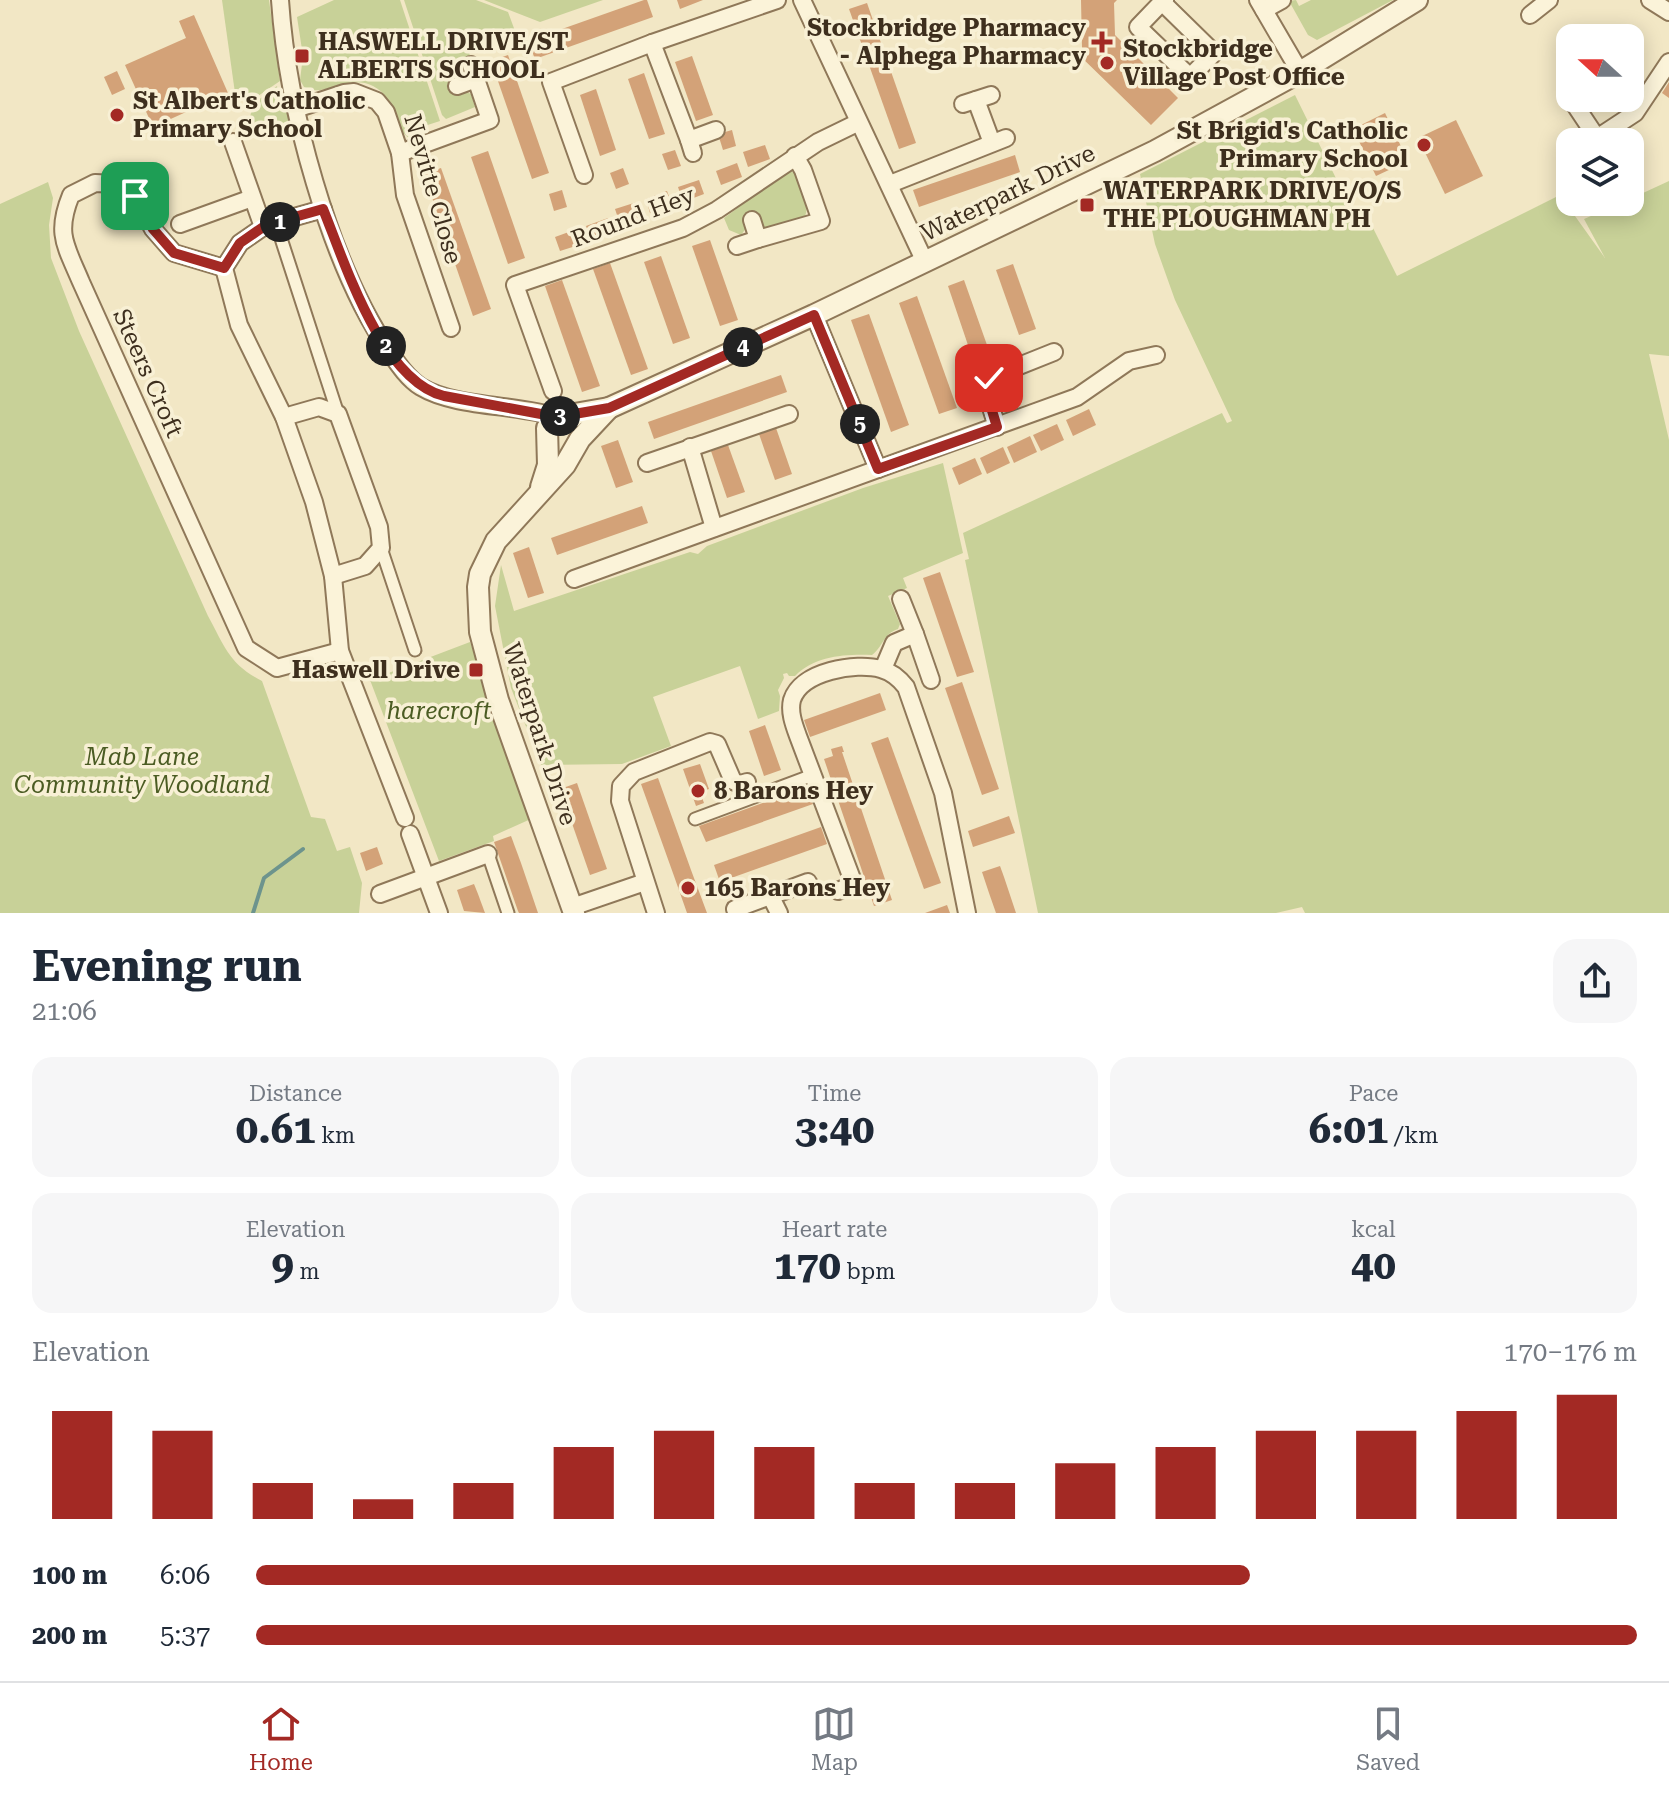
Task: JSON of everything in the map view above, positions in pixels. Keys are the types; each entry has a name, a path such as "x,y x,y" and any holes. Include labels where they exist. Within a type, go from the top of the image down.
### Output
{"street":[{"path":"280,0 287,69 296,109 323,209 363,309 412,379 433,393 560,416 578,423 578,442 561,450 517,409"},
{"path":"584,175 551,82 777,0"},
{"path":"802,0 857,123 890,184 925,262"},
{"path":"1282,0 1261,5 1300,72"},
{"name":"Waterpark Drive","path":"539,491 548,465 547,428 560,416 609,408 814,315 1155,151 1300,72 1417,0"},
{"path":"1530,15 1549,0"},
{"path":"1650,0 1669,12"},
{"path":"1164,1 1214,53 1190,77 1138,27 1164,1"},
{"path":"652,43 691,147 716,130"},
{"path":"1612,128 1635,113 1669,62"},
{"path":"400,153 490,120 473,72 457,86"},
{"name":"Nevitte Close","path":"296,109 344,93 365,94 377,101 386,112 400,153 405,195 451,328"},
{"path":"890,184 999,141 977,100"},
{"name":"Round Hey","path":"553,391 515,285 683,228 717,210 795,156 857,123"},
{"path":"233,142 252,198 270,225 379,527 381,548 415,650"},
{"path":"737,246 821,221 795,156"},
{"name":"Steers Croft","path":"224,268 174,253 153,229 135,196 116,184 95,183 71,195 63,214 62,234 81,282 246,648 277,668 340,651"},
{"path":"180,224 252,198"},
{"path":"323,209 270,225 240,243 224,268 239,325 284,417 314,502 333,576 340,651 439,913"},
{"path":"752,220 758,239"},
{"path":"814,315 878,469"},
{"path":"997,427 986,391 989,378 1054,352"},
{"path":"574,579 1077,397 1129,361 1156,355"},
{"path":"284,417 319,407 338,414"},
{"name":"Waterpark Drive","path":"573,910 498,700 480,632 478,587 487,556 506,528 565,465 578,442 609,408"},
{"path":"647,463 789,414"},
{"path":"690,447 714,528"},
{"path":"333,576 365,566 381,548"},
{"path":"901,599 931,680"},
{"path":"883,669 894,643 915,634"},
{"path":"838,891 854,884 791,713 795,693 814,677 832,670 865,666 883,669 897,676 906,687 939,780 967,913"},
{"path":"656,913 620,801 621,786 634,772 710,742 721,749 733,781 744,789"},
{"path":"695,819 744,789 813,775"},
{"path":"380,894 488,854 508,913"},
{"path":"573,910 645,882"},
{"path":"735,909 808,882"},
{"path":"771,897 779,913"}],"green space":[{"path":"222,0 269,0 280,81 252,100 235,93"},
{"path":"334,0 400,0 440,121 409,131 409,138 400,127 387,98 373,86 354,82 319,90 304,87 300,80 303,56 297,17"},
{"path":"404,0 476,0 508,12 515,31 468,47 471,61 462,65 461,75 449,82 453,92 463,90 471,94 475,107 446,119 442,115"},
{"path":"484,0 603,0 540,22"},
{"path":"1296,0 1299,6 1311,0 1393,0 1317,40 1308,35 1289,1"},
{"path":"277,86 278,93 283,92 289,121 246,135 253,104"},
{"path":"1295,95 1358,223 1368,218 1397,276 1556,197 1556,216 1575,216 1605,258 1584,219 1591,216 1644,216 1644,193 1669,181 1669,356 1649,354 1669,440 1669,913 1305,913 1302,907 1276,913 1038,913 965,560 969,559 963,533 1222,413 1227,423 1232,421 1175,300 1155,244 1140,174"},
{"path":"789,170 798,178 804,191 807,206 804,218 765,229 759,222 747,227 741,235 729,230 724,218"},
{"name":"Mab Lane Community Woodland","path":"48,182 53,198 49,225 51,258 79,331 208,616 235,661 262,681 311,817 325,819 337,851 350,847 362,883 359,913 0,913 0,204"},
{"path":"943,463 963,553 903,578 907,588 888,596 900,624 898,629 889,634 872,655 830,658 812,664 795,676 783,674 778,690 779,711 758,719 740,666 653,697 671,746 622,764 541,765 511,688 495,606 501,565 514,611 690,552 698,554 707,546 863,488"},
{"name":"harecroft","path":"470,642 533,818 493,836 494,841 439,861 370,680"}],"building":[{"path":"647,0 653,17 535,59 528,41"},
{"path":"677,0 703,0 680,9"},
{"path":"1081,0 1117,0 1114,3 1115,35 1178,98 1151,125 1077,53 1082,48"},
{"path":"867,3 916,143 899,149 849,9"},
{"path":"194,15 228,93 153,127 125,65 186,38 179,21"},
{"path":"508,55 549,173 532,179 491,61"},
{"path":"692,56 713,115 696,121 675,62"},
{"path":"117,71 125,89 112,95 104,77"},
{"path":"644,73 665,134 649,139 628,79"},
{"path":"1669,82 1669,98 1662,93"},
{"path":"596,89 616,150 600,156 580,95"},
{"path":"1385,113 1408,161 1376,176 1353,129"},
{"path":"1456,120 1483,176 1445,194 1418,138"},
{"path":"732,130 736,146 723,150 718,134"},
{"path":"765,145 770,159 748,167 743,152"},
{"path":"675,150 681,166 668,170 662,154"},
{"path":"488,151 525,258 508,264 471,157"},
{"path":"1015,155 1020,172 919,207 913,190"},
{"path":"737,163 742,177 721,185 716,171"},
{"path":"441,168 491,309 473,316 424,174"},
{"path":"623,168 629,184 616,189 610,173"},
{"path":"699,180 704,194 683,202 678,187"},
{"path":"562,190 567,207 554,211 549,194"},
{"path":"667,191 672,205 650,213 646,199"},
{"path":"637,202 642,216 620,224 615,209"},
{"path":"608,218 613,232 591,240 586,226"},
{"path":"577,229 582,244 560,251 555,237"},
{"path":"710,240 738,320 720,326 692,246"},
{"path":"661,256 690,338 673,344 644,262"},
{"path":"610,263 648,369 631,375 593,269"},
{"path":"1013,264 1036,329 1019,335 996,270"},
{"path":"562,280 600,386 582,392 545,286"},
{"path":"964,280 987,345 970,351 948,286"},
{"path":"917,296 957,408 939,414 899,303"},
{"path":"869,314 909,425 891,432 851,320"},
{"path":"781,375 787,392 654,439 648,422"},
{"path":"1089,409 1096,425 1073,436 1066,420"},
{"path":"1057,424 1064,440 1041,451 1033,435"},
{"path":"776,428 792,474 775,480 759,434"},
{"path":"1030,436 1037,452 1014,463 1007,447"},
{"path":"618,440 633,482 616,488 601,446"},
{"path":"728,445 745,492 727,498 711,451"},
{"path":"1003,447 1010,463 987,474 980,458"},
{"path":"975,458 982,474 959,485 952,468"},
{"path":"642,506 648,523 557,555 551,538"},
{"path":"529,547 544,593 528,598 513,553"},
{"path":"940,572 974,672 957,677 923,578"},
{"path":"962,682 999,789 982,795 945,688"},
{"path":"880,693 886,710 810,737 804,720"},
{"path":"765,725 781,770 764,776 749,731"},
{"path":"888,737 941,883 924,889 871,743"},
{"path":"842,746 892,900 874,906 824,759 833,756 831,749"},
{"path":"700,764 709,789 700,792 704,803 696,806 683,769"},
{"path":"658,778 707,913 687,913 641,784"},
{"path":"577,783 607,869 590,875 560,789"},
{"path":"807,787 813,804 706,842 699,826"},
{"path":"1009,816 1015,833 973,847 968,831"},
{"path":"821,827 827,844 720,882 714,865"},
{"path":"511,836 538,913 518,911 494,842"},
{"path":"377,847 383,864 366,871 360,853"},
{"path":"1000,866 1016,913 996,913 989,893 982,872"},
{"path":"474,884 485,913 464,911 457,890"},
{"path":"947,905 950,913 925,913"}],"waterway":[{"path":"253,913 264,878 303,849"}],"place":[{"name":"Stockbridge Pharmacy - Alphega Pharmacy","path":"1102,42"},
{"name":"HASWELL DRIVE/ST ALBERTS SCHOOL","path":"302,56"},
{"name":"Stockbridge Village Post Office","path":"1107,63"},
{"name":"St Albert's Catholic Primary School","path":"117,115"},
{"name":"St Brigid's Catholic Primary School","path":"1424,145"},
{"name":"WATERPARK DRIVE/O/S THE PLOUGHMAN PH","path":"1087,205"},
{"name":"Haswell Drive","path":"476,670"},
{"name":"8 Barons Hey","path":"698,791"},
{"name":"165 Barons Hey","path":"688,888"}],"route":[{"path":"135,196 153,229 174,253 224,268 240,243 266,225 323,209 363,309 380,337 398,364 416,383 444,396 557,417 609,408 814,315 878,469 997,427 986,391 989,378"}]}
